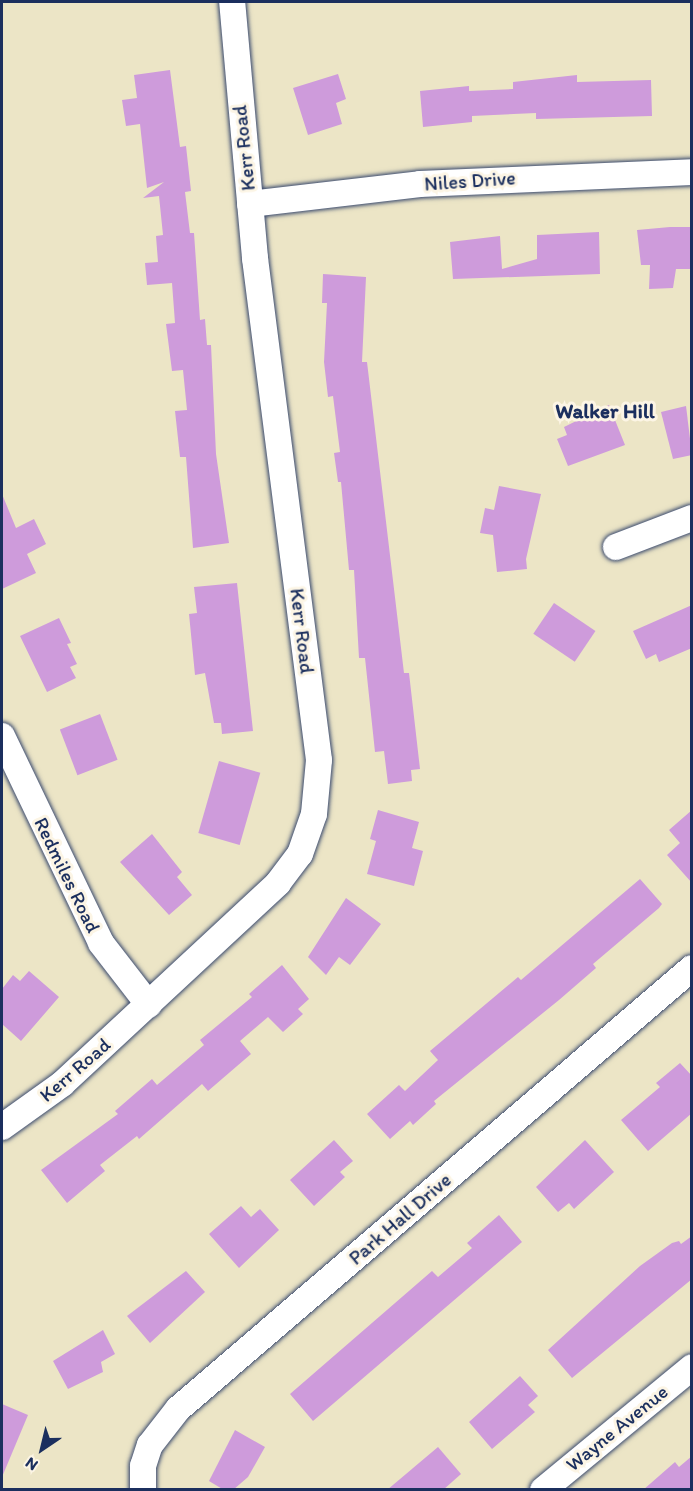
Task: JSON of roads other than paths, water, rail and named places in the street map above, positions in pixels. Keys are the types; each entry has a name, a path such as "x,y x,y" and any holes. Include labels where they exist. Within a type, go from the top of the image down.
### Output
{"street":[{"name":"Kerr Road","path":"2,1127 62,1084 149,1005 291,869 309,833 318,792 319,760 250,204 232,2"},
{"name":"Niles Drive","path":"250,204 420,184 692,172"},
{"path":"616,547 692,518"},
{"name":"Redmiles Road","path":"2,736 100,943 149,1005"},
{"name":"Park Hall Drive","path":"143,1490 143,1466 150,1445 178,1409 692,968"},
{"name":"Wayne Avenue","path":"543,1490 692,1367"}],"district":[{"name":"Walker Hill","path":"605,411"}]}
